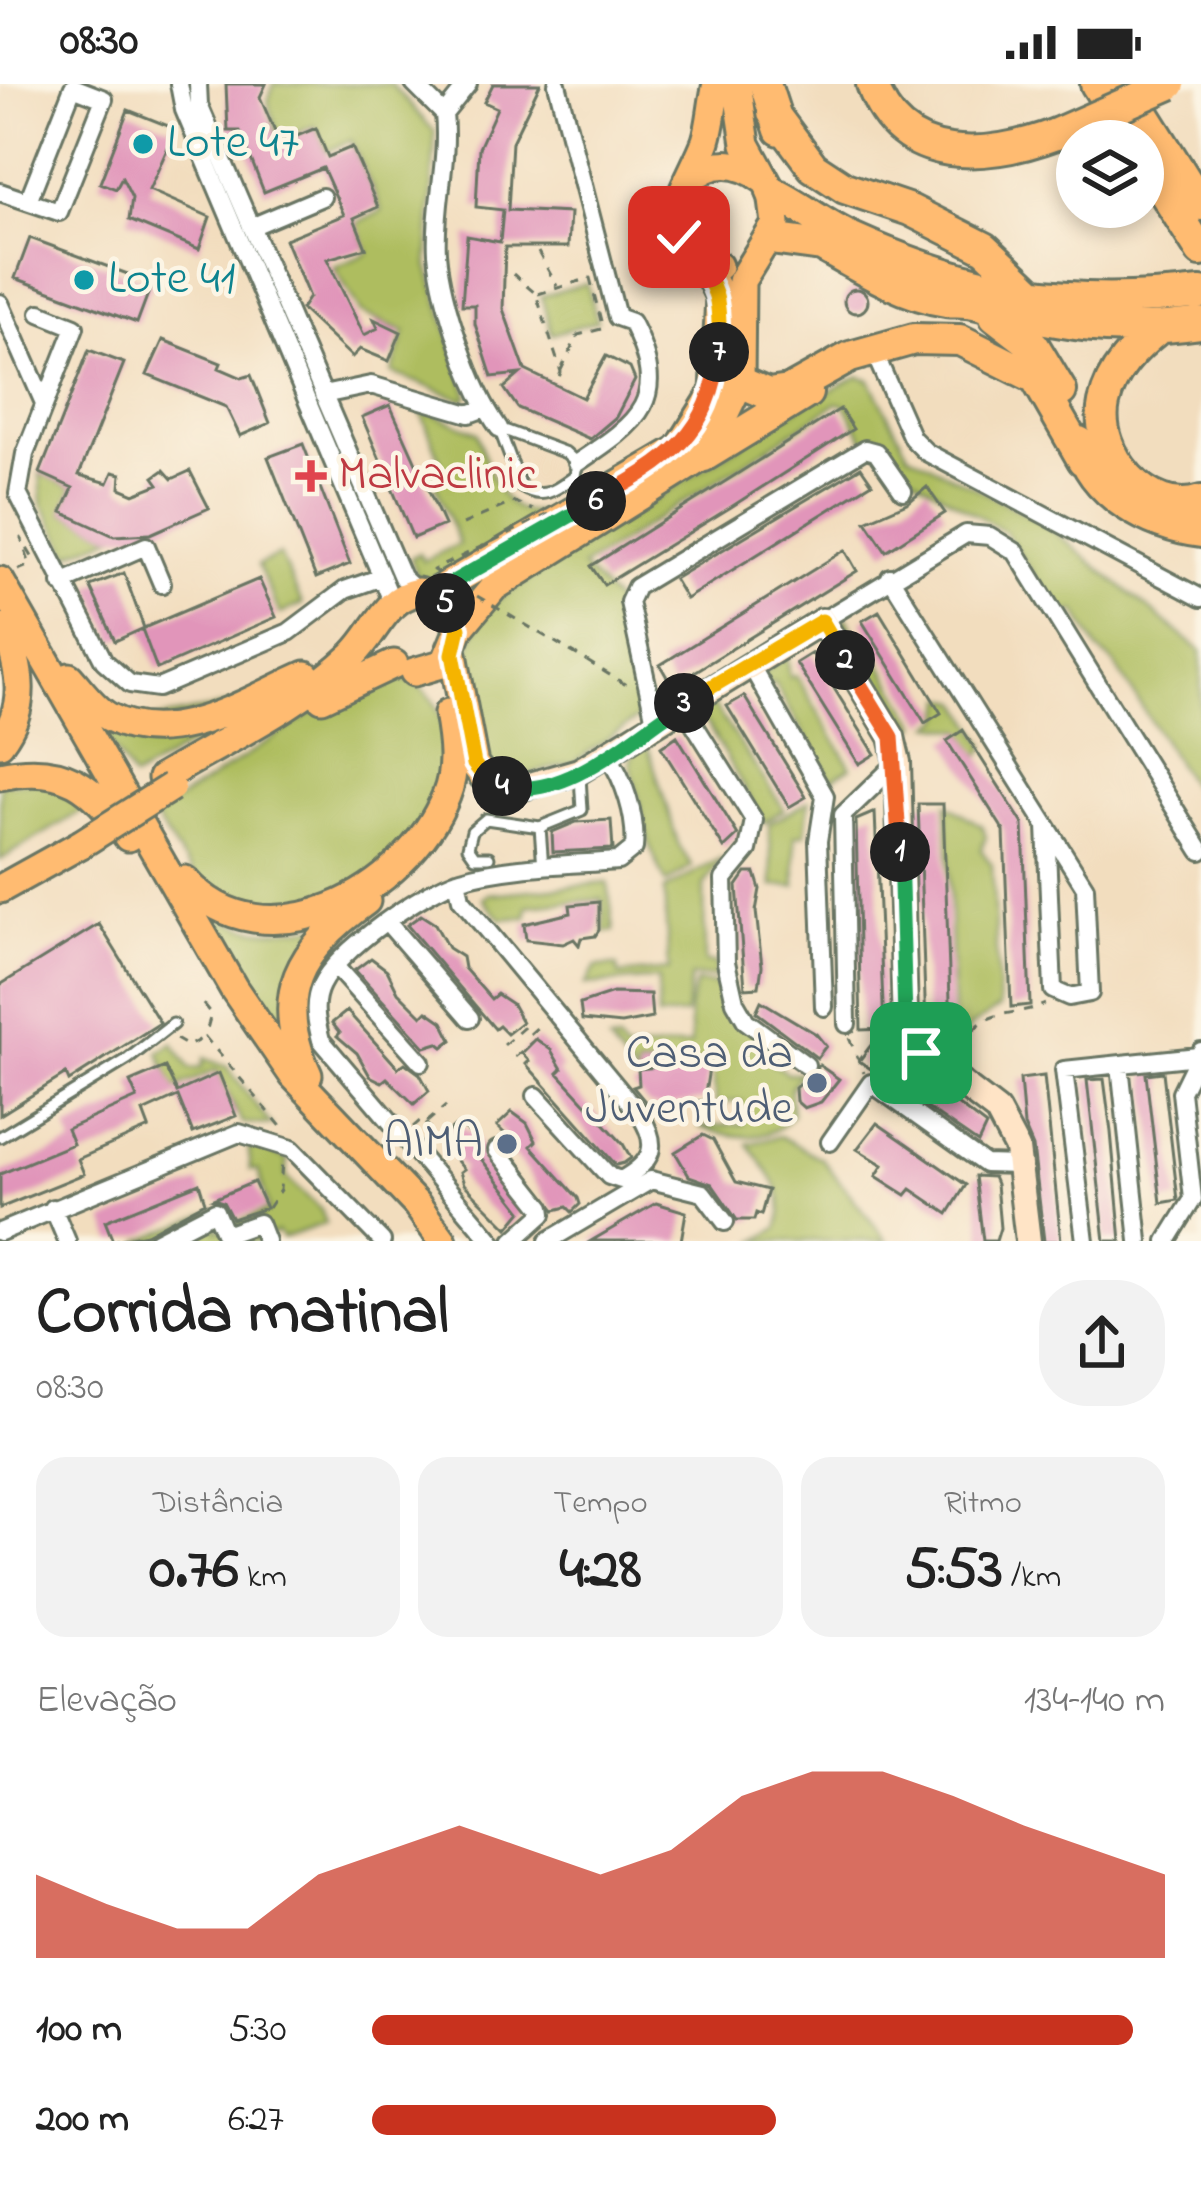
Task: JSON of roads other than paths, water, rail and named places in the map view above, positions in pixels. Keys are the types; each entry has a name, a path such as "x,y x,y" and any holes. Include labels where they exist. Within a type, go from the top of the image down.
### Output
{"highway":[{"path":"872,84 899,130 928,148 968,154 1012,150 1170,84"},
{"path":"1096,84 1119,120"},
{"path":"1125,84 1201,205"},
{"path":"769,99 813,167 845,188 910,210 1048,363 1072,415 1083,460"},
{"path":"767,186 813,212 847,218 952,260 981,288 1088,330 1201,323"},
{"path":"1164,192 1201,251"},
{"path":"766,246 853,250 952,291 1030,291 1113,303 1201,293"},
{"path":"1163,328 1128,356 1115,375 1103,405 1104,437 1131,482 1160,499 1201,501"},
{"path":"740,382 768,394 789,391 850,357 914,339 976,344 1036,378 1048,394 1048,407 1083,460 1142,517 1201,532"},
{"path":"704,456 874,352"}],"main road":[{"path":"0,890 287,703 354,654 384,616 679,449 715,391 720,297 701,260 679,237 674,221 681,189 709,132 717,84"},
{"path":"166,783 347,683 404,668 436,669 494,587 704,456 740,382 741,281 776,224 767,186 746,144 737,84"},
{"path":"681,189 704,168 720,164 750,170 767,186"},
{"path":"701,260 733,266 766,246"},
{"path":"0,581 220,994 274,1075 434,1241"},
{"path":"319,1101 295,1046 290,994 306,953 430,847 463,793 469,743 450,608 425,593"},
{"path":"384,616 381,647 436,692 448,713 461,748 463,793"},
{"path":"463,793 516,789 579,771 822,621 892,737 898,762 905,1018 919,1052 997,1111 1017,1149 1028,1241"},
{"path":"0,742 18,712 21,693 3,622"},
{"path":"3,622 292,1075 418,1205 443,1241"},
{"path":"36,641 105,715 143,730 177,728 354,654"},
{"path":"0,776 45,770 67,774 104,800 146,849 203,900 246,921 291,921 334,905 399,862 426,834 448,793 454,749 448,713"},
{"path":"469,743 484,777 516,789"},
{"path":"0,869 79,837"}],"street":[{"path":"179,84 184,110 382,577 384,616"},
{"path":"198,84 199,105 402,577 425,593"},
{"path":"414,84 444,114 448,148 437,252 450,312 484,408 499,428"},
{"path":"444,114 468,84"},
{"path":"557,84 613,323 631,322 651,388 645,408 626,431 577,464"},
{"path":"0,192 59,212 104,99 73,88 28,201"},
{"path":"251,226 322,197"},
{"path":"0,303 44,403"},
{"path":"40,314 74,327 17,482 20,503 38,561 61,583 104,661 130,684 158,688 289,632 345,590 382,577"},
{"path":"874,352 912,438 926,452 1201,598"},
{"path":"323,395 371,385 469,414 484,408"},
{"path":"655,721 629,602 636,587 865,449 876,452 903,490"},
{"path":"822,621 966,534 990,536 1016,551 1201,851"},
{"path":"61,583 146,546 162,584"},
{"path":"890,577 1085,887 1090,993 1052,990 1046,826"},
{"path":"750,664 825,796 818,841 824,1007"},
{"path":"682,705 754,820 748,850 724,879 729,984 746,1022 806,1065"},
{"path":"492,1241 321,1040 315,1016 318,990 335,966 387,922 457,880 542,860 618,861 634,848 636,831 623,784 607,754"},
{"path":"848,1024 843,815 898,762"},
{"path":"457,880 460,899 640,1115 654,1139 652,1152 641,1168 621,1180 609,1176 536,1096"},
{"path":"387,922 470,1018"},
{"path":"335,966 421,1062"},
{"path":"1085,1241 1064,1070 1199,1053"},
{"path":"1167,1241 1193,1199 1181,1091 1199,1053"},
{"path":"1120,1065 1139,1241"},
{"path":"830,1142 871,1083 985,1164 1019,1166"},
{"path":"0,1232 239,1132 283,1144 382,1241"},
{"path":"497,1150 542,1207 543,1214 513,1241"},
{"path":"548,1241 651,1180 704,1193 725,1222"},
{"path":"53,1208 67,1241"},
{"path":"157,1241 215,1211 225,1235 259,1223 266,1241"}],"lane":[{"path":"499,428 566,453 577,464 575,476 552,492 529,492 521,487 499,428"},
{"path":"489,857 475,857 468,847 472,831 486,819 540,827 582,810 579,771"},
{"path":"526,853 542,860 540,827"},
{"path":"0,1136 128,1059 172,1024"}],"place":[{"name":"Lote 47","path":"143,144"},
{"name":"Lote 41","path":"84,280"},
{"name":"Malvaclinic","path":"311,476"},
{"name":"Casa da Juventude","path":"817,1083"},
{"name":"AIMA","path":"507,1144"}]}
